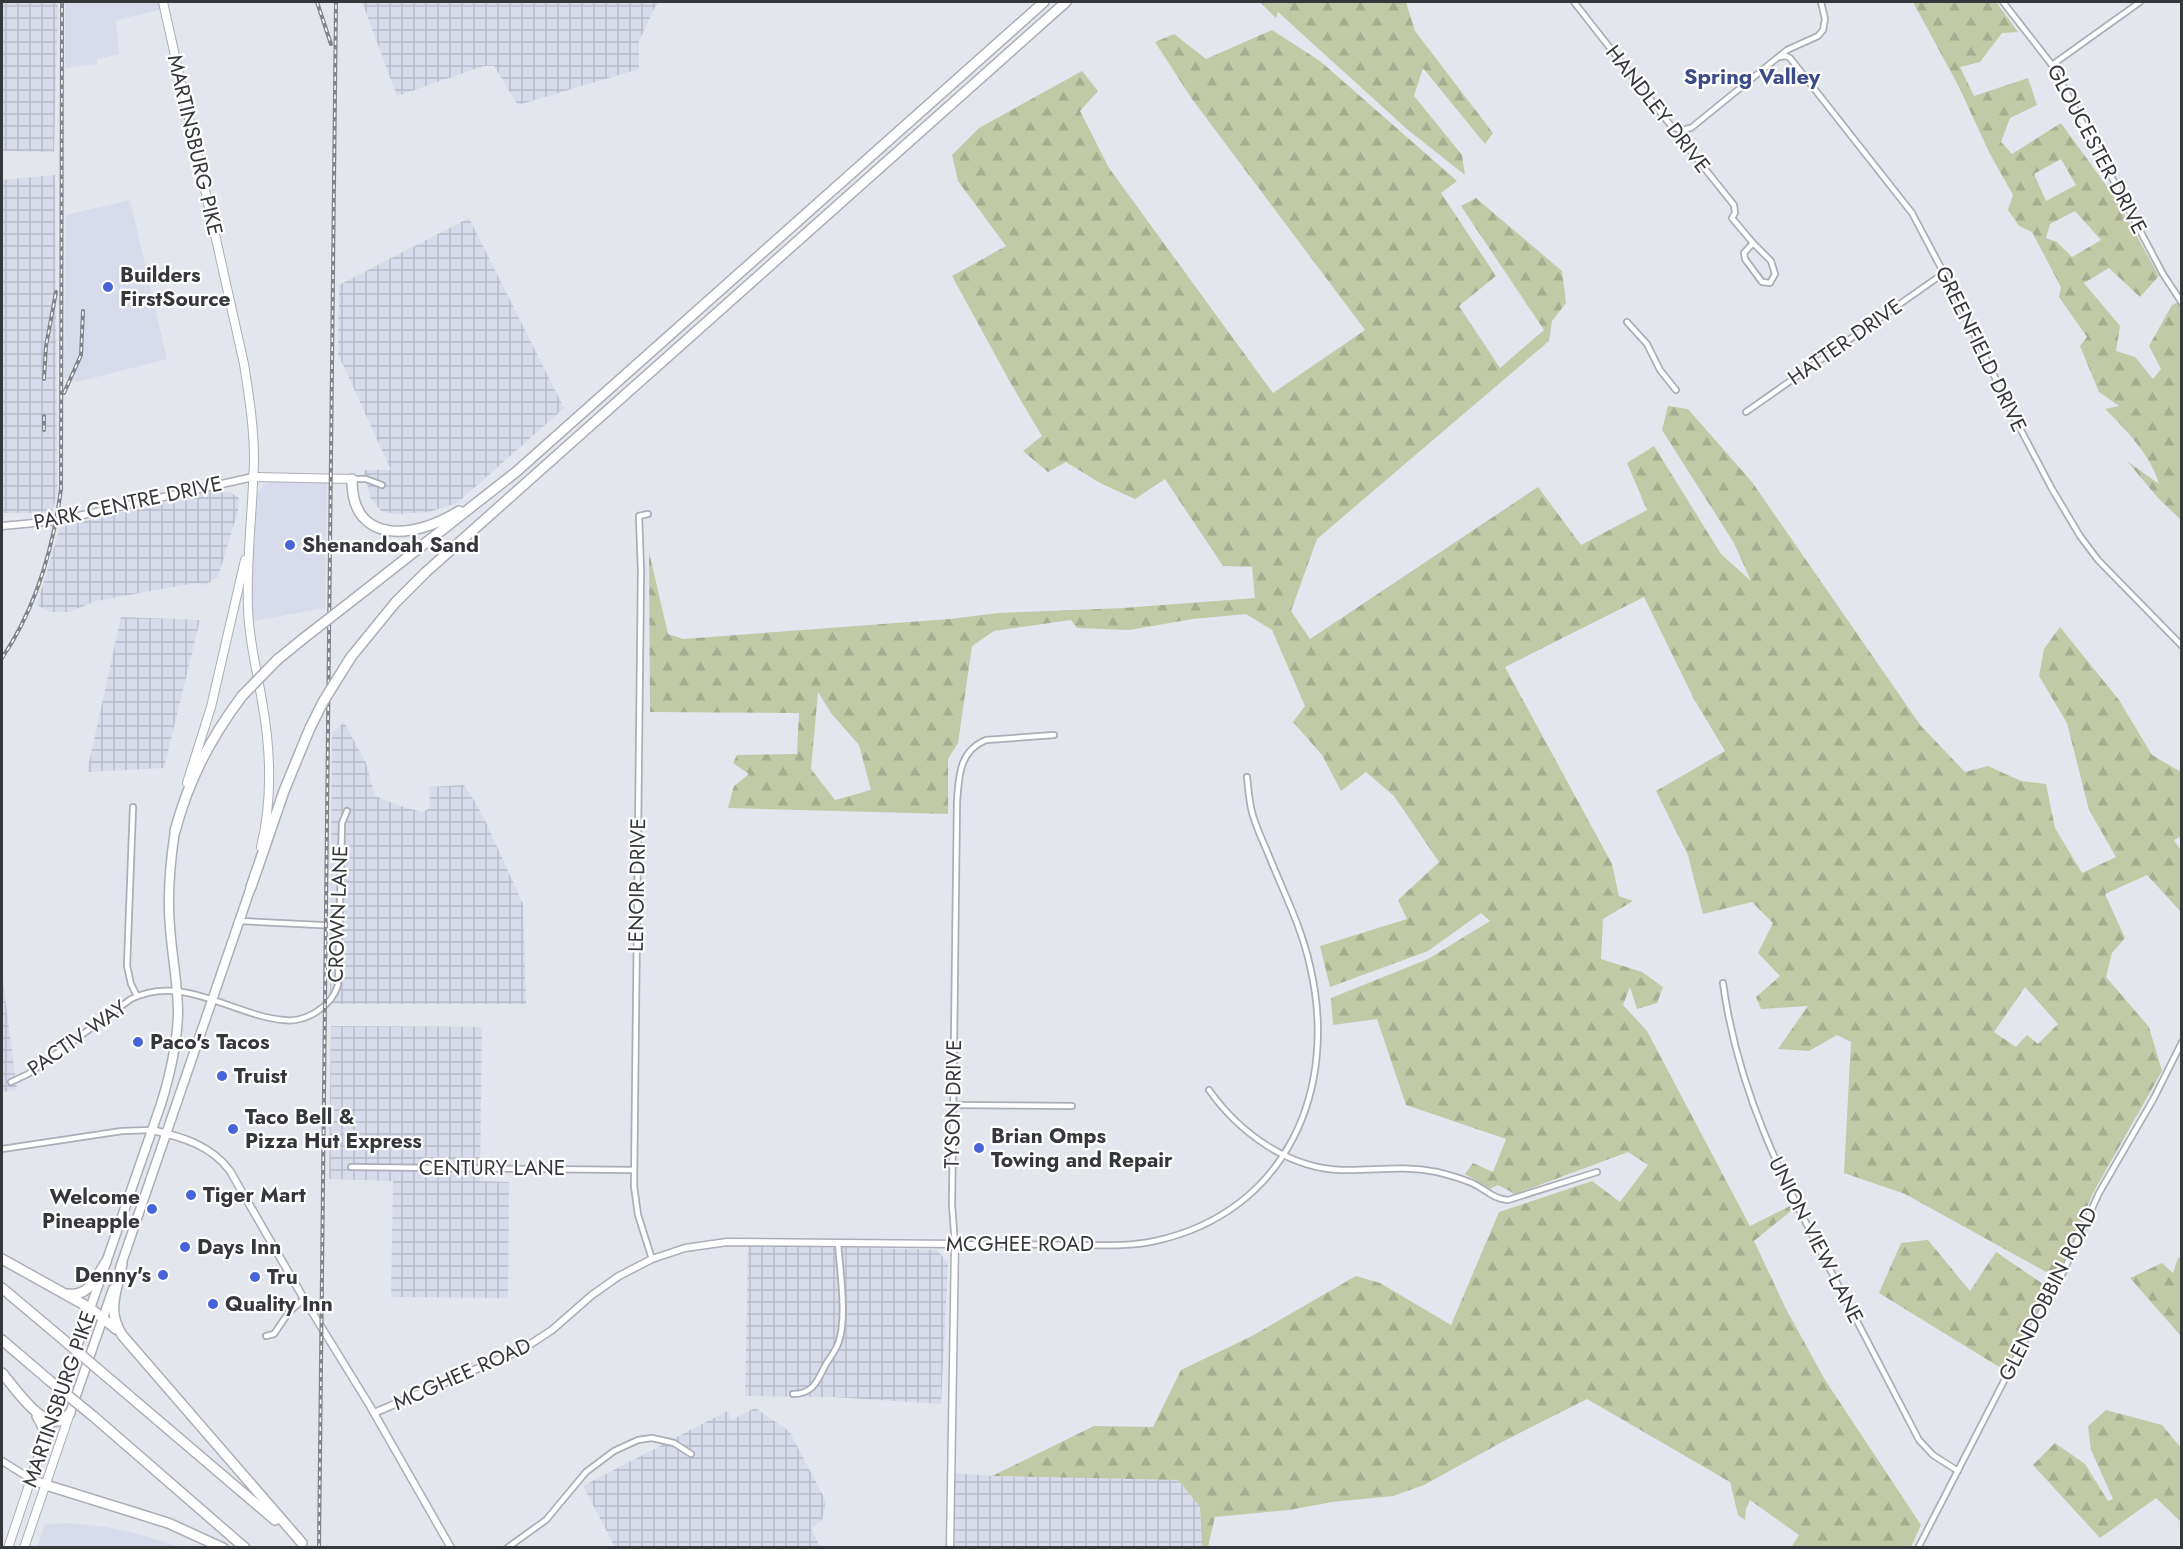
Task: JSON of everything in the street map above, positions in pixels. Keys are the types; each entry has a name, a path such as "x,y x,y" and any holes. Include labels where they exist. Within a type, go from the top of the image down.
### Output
{"highway":[{"path":"175,831 185,798 213,737 242,696 277,660 516,472 1044,2"},
{"path":"251,887 284,791 310,728 351,657 395,603 426,572 1066,2"},
{"path":"352,479 353,497 357,510 374,526 393,532 428,526 450,517 467,506 599,399"},
{"name":"MARTINSBURG PIKE","path":"31,1479 152,1130 172,1065 177,1027 177,992 169,909 169,879 175,831"},
{"name":"MARTINSBURG PIKE","path":"70,1413 251,887"},
{"path":"2,1259 90,1308 122,1335 304,1546"},
{"path":"63,1293 76,1295 85,1292 106,1262"},
{"path":"122,1264 113,1313 122,1335"},
{"path":"2,1288 304,1546"},
{"path":"2,1340 245,1548"},
{"path":"2,1373 42,1418 51,1422 63,1421 70,1413"},
{"path":"25,1400 42,1424 44,1443"},
{"path":"31,1479 168,1523 223,1548"}],"main road":[{"name":"MARTINSBURG PIKE","path":"163,2 244,364 252,415 253,477 249,538"},
{"path":"253,477 352,479"},
{"path":"175,831 179,810 211,707 249,538"},
{"path":"249,538 249,624 266,724 269,774 266,822 251,887"},
{"name":"MARTINSBURG PIKE","path":"24,1548 70,1413"},
{"name":"MARTINSBURG PIKE","path":"8,1548 31,1479"}],"street":[{"name":"HANDLEY DRIVE","path":"1574,2 1672,127 1680,130 1685,144 1734,205 1735,213 1732,218 1753,243"},
{"path":"1680,130 1690,128 1791,47 1820,34 1825,19 1821,2"},
{"name":"GLOUCESTER DRIVE","path":"2003,2 2052,64 2163,274 2181,303"},
{"path":"2052,64 2140,2"},
{"name":"GREENFIELD DRIVE","path":"1779,57 1790,58 1903,200 1944,273 2012,413 2072,523 2098,560 2181,646"},
{"path":"1753,243 1768,256 1773,266 1775,278 1767,284 1762,282 1745,259 1744,253 1753,243"},
{"name":"HATTER DRIVE","path":"1746,412 1944,273"},
{"path":"1627,322 1647,344 1660,370 1676,390"},
{"name":"PARK CENTRE DRIVE","path":"2,526 56,521 253,477"},
{"path":"352,479 366,479 382,484"},
{"name":"LENOIR DRIVE","path":"648,514 639,516 641,571 634,1170 638,1215 652,1260"},
{"name":"TYSON DRIVE","path":"950,1548 955,1244 952,1205 957,801 961,765 970,751 986,740 1054,735"},
{"name":"MCGHEE ROAD","path":"374,1413 523,1349 564,1321 592,1295 619,1276 652,1260 685,1248 713,1242 1132,1245 1171,1237 1212,1220 1234,1206 1263,1181 1284,1155 1300,1125 1315,1079 1318,1050 1316,1001 1305,944 1254,818 1246,777"},
{"path":"134,807 127,966 131,984 137,996"},
{"name":"CROWN LANE","path":"214,999 283,1020 297,1020 316,1012 331,1000 338,985 342,823 347,811"},
{"path":"240,921 340,926"},
{"name":"UNION VIEW LANE","path":"1723,983 1737,1058 1774,1160 1919,1440 1933,1455 1958,1471"},
{"name":"PACTIV WAY","path":"11,1082 28,1074 137,996 148,993 177,992 214,999"},
{"name":"GLENDOBBIN ROAD","path":"1918,1548 2022,1346 2060,1279 2099,1193 2154,1098 2181,1042"},
{"path":"1209,1089 1226,1112 1241,1127 1284,1155 1327,1168 1350,1170 1397,1167 1446,1174 1473,1184 1502,1200 1513,1199 1597,1172"},
{"path":"953,1105 1072,1106"},
{"path":"2,1149 122,1131 152,1130 201,1146 213,1154 227,1167 374,1413 451,1548"},
{"name":"CENTURY LANE","path":"351,1167 634,1170"},
{"path":"793,1394 804,1393 816,1384 839,1343 842,1320 838,1243"},
{"path":"266,1336 274,1334 290,1312 304,1299"},
{"path":"507,1548 546,1520 586,1472 614,1450 638,1440 652,1438 674,1443 691,1454"},
{"path":"2,1461 31,1479"}],"shaded area":[{"path":"2,2 58,2 54,152 2,151"},
{"path":"65,2 158,2 160,10 116,20 119,54 97,59 97,64 65,68"},
{"path":"362,2 660,2 655,7 639,41 639,69 518,105 494,66 484,66 397,96"},
{"path":"55,175 57,492 52,513 2,513 2,180"},
{"name":"Builders FirstSource","path":"130,200 167,359 77,382 64,377 66,215"},
{"path":"469,218 564,408 457,503 429,512 397,514 382,512 371,499 363,470 391,470 338,354 339,285"},
{"name":"Shenandoah Sand","path":"274,482 327,483 325,608 254,621 251,591 256,499 263,485"},
{"path":"212,491 230,492 239,498 238,511 218,577 205,585 197,583 96,601 69,612 50,612 37,605 60,527"},
{"path":"121,617 200,620 164,768 87,772"},
{"path":"344,722 366,763 375,796 422,812 430,805 429,787 464,785 475,802 523,904 526,1004 330,1004 332,734"},
{"path":"2,973 17,1090 2,1092"},
{"path":"331,1026 482,1027 480,1181 509,1182 508,1298 391,1297 393,1181 329,1179"},
{"path":"748,1245 937,1250 948,1263 941,1404 833,1397 745,1396"},
{"path":"755,1408 789,1431 826,1501 822,1520 811,1528 820,1547 615,1547 583,1486 727,1411 732,1420"},
{"path":"955,1473 992,1476 1178,1480 1200,1507 1202,1547 955,1547"},
{"path":"69,1523 139,1534 180,1547 37,1547 45,1524"}],"green space":[{"path":"1260,2 1406,2 1415,31 1493,133 1485,144 1423,68 1414,96 1462,155 1465,175 1408,130 1278,12 1276,18"},
{"path":"1913,2 1996,2 2018,32 2002,33 1980,62 1960,67 1974,96 2028,78 2037,105 2010,118 2001,142 2012,154 2061,123 2116,199 2159,276 2140,297 2109,268 2084,283 2120,326 2116,351 2135,357 2153,379 2161,369 2149,346 2172,305 2181,301 2181,520 2158,498 2127,461 2159,484 2144,453 2105,409 2119,406 2099,392 2080,346 2087,337 2059,297 2061,287 2032,232 2019,226 2008,210 2013,195 1990,154 1958,85","holes":["2061,159 2076,185 2046,201 2034,174","2075,211 2101,240 2072,257 2057,242 2046,238 2050,224"]},
{"path":"1272,30 1320,61 1457,181 1441,193 1496,276 1459,306 1500,368 1544,330 1461,206 1476,198 1562,271 1566,303 1552,321 1549,341 1317,539 1291,611 1310,639 1538,487 1581,545 1647,510 1627,463 1654,446 1721,554 1751,581 1734,543 1662,430 1668,406 1688,409 1752,482 1921,726 1965,772 1988,766 2021,781 2046,784 2055,828 2082,873 2116,857 2089,810 2067,723 2039,676 2044,649 2060,627 2119,700 2152,755 2181,772 2181,836 2174,840 2181,851 2181,912 2147,875 2105,894 2125,938 2112,953 2106,977 2149,1027 2162,1071 2093,1193 2057,1278 1905,1194 1844,1173 1851,1042 1837,1035 1809,1051 1778,1049 1808,1006 1761,1009 1756,997 1780,976 1758,953 1773,923 1752,902 1703,914 1688,855 1656,791 1725,751 1694,699 1644,597 1505,667 1612,864 1619,896 1633,901 1603,919 1601,959 1642,972 1663,987 1657,1003 1637,1009 1630,987 1623,1005 1647,1031 1750,1226 1790,1206 1792,1210 1754,1241 1786,1309 1825,1380 1921,1525 1911,1547 1794,1547 1792,1546 1799,1535 1750,1500 1745,1520 1738,1515 1730,1482 1587,1399 1424,1485 1393,1496 1215,1517 1208,1547 1202,1547 1200,1507 1178,1480 992,1476 1094,1426 1153,1427 1181,1370 1252,1336 1356,1276 1380,1283 1451,1325 1499,1212 1592,1181 1620,1202 1648,1165 1628,1152 1515,1194 1498,1185 1490,1189 1465,1174 1473,1163 1493,1172 1506,1139 1406,1105 1377,1019 1333,1025 1331,998 1428,959 1490,921 1481,913 1428,951 1330,987 1320,946 1407,919 1398,900 1439,862 1394,796 1366,772 1341,791 1322,755 1293,722 1305,706 1272,630 1246,614 1193,619 1129,630 1077,628 1071,620 994,631 972,646 958,743 948,759 948,814 728,808 734,786 749,774 733,763 737,755 797,754 799,713 650,712 649,552 668,634 683,639 950,619 998,613 1123,608 1255,598 1252,567 1223,566 1165,479 1135,499 1100,483 1066,462 1048,472 1023,451 1042,436 952,276 1006,246 958,181 952,155 979,128 1082,71 1098,91 1080,111 1109,168 1273,393 1365,330 1192,99 1155,42 1174,34 1206,59","holes":["818,692 831,713 859,745 871,790 835,800 811,769","2025,987 2058,1024 2038,1044 2027,1035 2016,1047 1994,1032"]},
{"path":"1928,1240 1970,1291 1996,1252 2049,1288 2004,1370 1879,1293 1901,1243"},
{"path":"2182,1257 2181,1336 2130,1278 2162,1263 2173,1273 2178,1258"},
{"path":"2106,1410 2162,1425 2181,1448 2181,1522 2156,1498 2100,1538 2033,1465 2055,1443 2085,1464 2108,1501 2113,1499 2091,1450 2088,1426"}],"railway":[{"path":"2,658 34,598 48,556 61,489 62,2"},
{"path":"317,2 331,44"},
{"path":"319,1548 336,2"},
{"path":"44,379 46,346 56,292"},
{"path":"64,393 81,355 83,311"},
{"path":"44,416 44,430"}],"place":[{"name":"Builders FirstSource","path":"108,287"},
{"name":"Shenandoah Sand","path":"290,545"},
{"name":"Paco's Tacos","path":"138,1042"},
{"name":"Truist","path":"222,1076"},
{"name":"Taco Bell & Pizza Hut Express","path":"233,1129"},
{"name":"Brian Omps Towing and Repair","path":"979,1148"},
{"name":"Tiger Mart","path":"191,1195"},
{"name":"Welcome Pineapple","path":"152,1209"},
{"name":"Days Inn","path":"185,1247"},
{"name":"Denny's","path":"163,1275"},
{"name":"Tru","path":"255,1277"},
{"name":"Quality Inn","path":"213,1304"}],"district":[{"name":"Spring Valley","path":"1752,76"}]}
